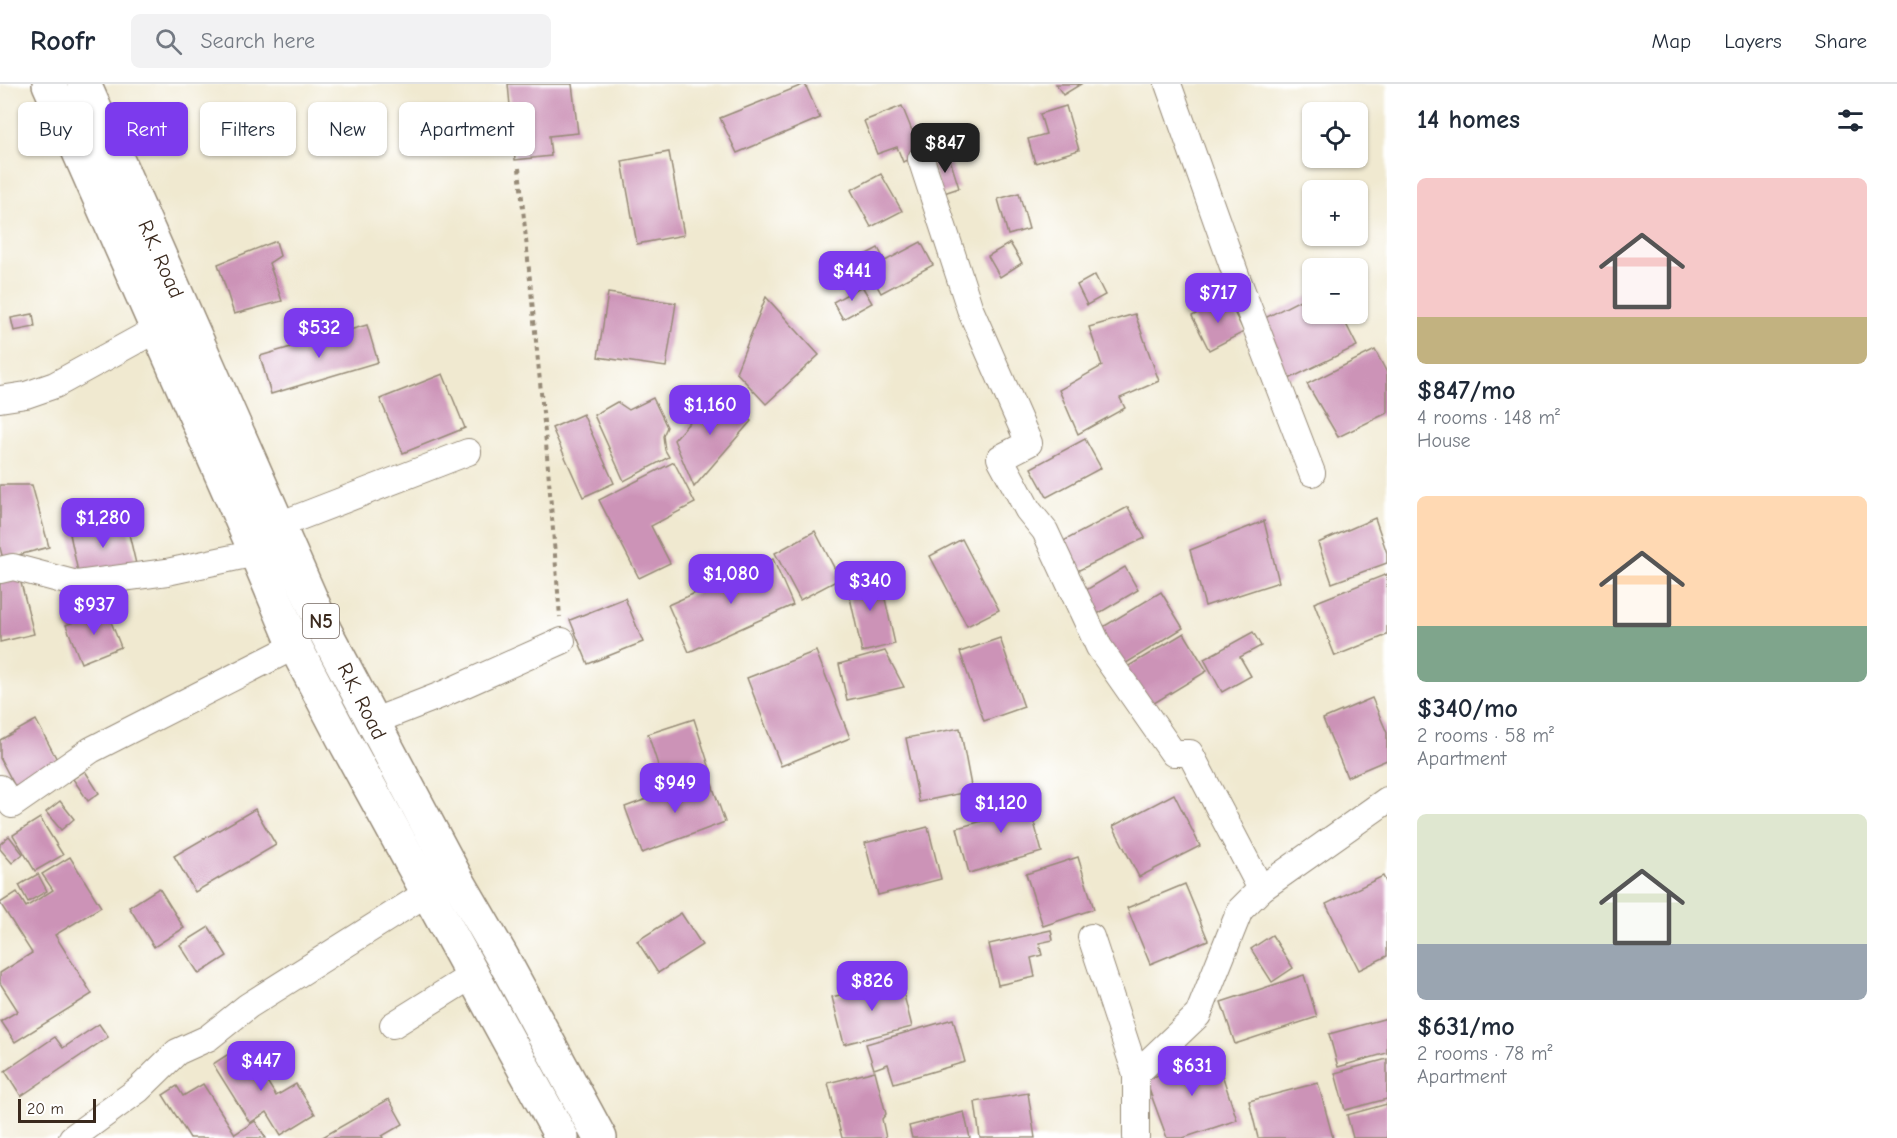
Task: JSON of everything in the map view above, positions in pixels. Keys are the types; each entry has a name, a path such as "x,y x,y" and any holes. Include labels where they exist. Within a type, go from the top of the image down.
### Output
{"highway":[{"name":"R.K. Road","path":"49,84 296,646 343,738 562,1138"},
{"name":"R.K. Road","path":"84,84 325,631 372,722 600,1138"}],"street":[{"path":"1168,84 1237,278 1312,473"},
{"path":"921,159 970,309 1029,443 1000,458 1028,510 1046,531 1099,647 1173,753 1190,753 1261,889"},
{"path":"0,399 26,395 55,385 157,329"},
{"path":"279,525 468,452"},
{"path":"0,570 13,567 77,584 167,572 256,553"},
{"path":"372,722 562,641"},
{"path":"0,788 12,806 91,750 296,646"},
{"path":"1136,1074 1198,1015 1240,910 1261,889 1387,800"},
{"path":"72,1138 138,1090 177,1053 208,1038 248,1006 427,893"},
{"path":"1091,937 1136,1074 1136,1138"},
{"path":"393,1025 473,975"}],"path":[{"path":"519,168 546,442 562,641"}],"building":[{"path":"508,84 572,84 578,133 549,136 551,156 515,160 515,156 535,156 535,102 510,102"},
{"path":"805,84 820,118 737,153 720,118"},
{"path":"1056,84 1081,84 1063,95"},
{"path":"902,106 922,155 903,162 897,147 877,154 864,121"},
{"path":"1066,106 1079,150 1035,163 1028,139 1046,134 1040,114"},
{"path":"669,152 684,235 637,244 622,161"},
{"path":"948,153 959,188 941,194 930,159"},
{"path":"881,174 902,211 871,227 851,190"},
{"path":"1019,193 1029,229 1008,235 998,199"},
{"path":"276,241 280,256 269,263 282,301 234,314 218,264"},
{"path":"921,242 933,265 881,293 861,257 878,248 885,261"},
{"path":"1010,243 1022,263 1000,277 988,256"},
{"path":"1095,275 1105,295 1087,305 1077,285"},
{"path":"862,286 872,303 843,319 833,302"},
{"path":"608,293 676,303 666,367 598,357"},
{"path":"766,297 819,355 766,404 736,372"},
{"path":"1227,298 1244,332 1209,350 1192,316"},
{"path":"1302,299 1302,324 1346,324 1357,346 1289,379 1261,320"},
{"path":"33,314 35,327 14,331 11,318"},
{"path":"1135,314 1159,381 1120,398 1125,408 1078,434 1059,390 1102,366 1089,327"},
{"path":"367,325 378,362 271,394 260,356"},
{"path":"1375,350 1387,373 1387,413 1338,437 1307,384"},
{"path":"443,374 465,428 403,453 380,399"},
{"path":"717,391 751,421 694,487 674,440"},
{"path":"653,398 667,427 663,436 665,450 669,457 624,481 594,415 617,402 629,410"},
{"path":"583,414 614,483 583,497 552,428"},
{"path":"1085,439 1101,468 1047,497 1031,468"},
{"path":"674,462 695,503 651,526 670,563 639,578 599,500"},
{"path":"0,485 32,485 49,547 3,559 0,548"},
{"path":"1128,507 1145,538 1069,575 1054,546"},
{"path":"1375,518 1387,553 1387,563 1332,583 1318,543"},
{"path":"126,521 136,564 79,577 70,534"},
{"path":"1264,521 1279,582 1205,606 1190,550"},
{"path":"815,531 840,579 800,600 775,553"},
{"path":"962,539 999,610 967,626 930,556"},
{"path":"773,559 793,605 689,652 668,605"},
{"path":"1125,567 1138,590 1094,616 1081,593"},
{"path":"18,571 34,634 0,642 0,576"},
{"path":"879,572 895,644 862,652 846,579"},
{"path":"1387,574 1387,635 1335,656 1314,603"},
{"path":"1161,592 1183,628 1120,667 1098,630"},
{"path":"625,598 643,642 588,664 570,620"},
{"path":"106,609 121,647 81,663 66,625"},
{"path":"1253,632 1261,646 1240,657 1251,676 1222,692 1204,659"},
{"path":"1184,633 1207,671 1146,708 1122,670"},
{"path":"1000,638 1024,707 984,721 960,652"},
{"path":"816,651 850,738 781,766 747,678"},
{"path":"885,651 904,687 847,700 839,664"},
{"path":"1372,698 1387,733 1387,760 1347,777 1323,719"},
{"path":"694,719 711,772 665,787 648,734"},
{"path":"36,720 62,769 18,792 0,758 0,740"},
{"path":"960,728 972,791 919,802 906,738"},
{"path":"85,771 99,793 88,801 73,779"},
{"path":"709,776 725,822 642,853 625,807"},
{"path":"1025,789 1042,852 969,873 957,828 997,817 992,798"},
{"path":"1174,794 1200,846 1139,877 1113,826"},
{"path":"60,801 74,819 61,830 46,812"},
{"path":"255,809 276,845 195,892 174,856"},
{"path":"40,818 63,855 35,871 13,835"},
{"path":"928,827 941,879 878,895 865,843"},
{"path":"9,836 23,854 12,863 0,849 0,844"},
{"path":"70,857 101,907 55,935 92,994 15,1042 1,1021 18,1011 0,983 0,973 32,953 0,903 17,892 26,907 53,890 42,874"},
{"path":"1078,857 1094,909 1043,926 1026,874"},
{"path":"38,874 47,891 28,902 19,885"},
{"path":"1383,876 1387,884 1387,956 1359,970 1326,904"},
{"path":"1185,884 1208,940 1150,964 1127,908"},
{"path":"159,888 184,928 154,947 129,907"},
{"path":"681,913 702,945 658,973 637,941"},
{"path":"209,927 227,956 199,974 180,945"},
{"path":"1051,930 1053,940 1039,943 1042,955 1031,958 1035,977 998,985 989,944"},
{"path":"1272,935 1293,968 1272,982 1251,949"},
{"path":"1304,975 1317,1017 1235,1044 1221,1002"},
{"path":"900,979 912,1027 844,1044 832,997"},
{"path":"1387,1018 1387,1053 1338,1067 1329,1034"},
{"path":"953,1019 965,1062 894,1083 888,1064 874,1069 866,1044"},
{"path":"99,1024 108,1037 21,1096 5,1071 55,1037 63,1048"},
{"path":"244,1044 276,1096 296,1084 315,1114 281,1135 267,1112 250,1123 213,1064"},
{"path":"1213,1047 1237,1120 1183,1138 1167,1138 1146,1081"},
{"path":"1387,1059 1387,1099 1345,1110 1335,1073"},
{"path":"875,1071 886,1114 882,1119 886,1138 842,1138 828,1083"},
{"path":"1318,1083 1333,1138 1258,1138 1249,1101"},
{"path":"203,1084 235,1134 255,1121 266,1138 190,1138 163,1095 177,1086 183,1096"},
{"path":"1028,1093 1035,1138 980,1138 975,1102"},
{"path":"389,1099 403,1124 382,1136 383,1138 321,1138"},
{"path":"1387,1104 1387,1138 1353,1138 1347,1115"},
{"path":"964,1112 970,1138 912,1138 909,1126"}]}
